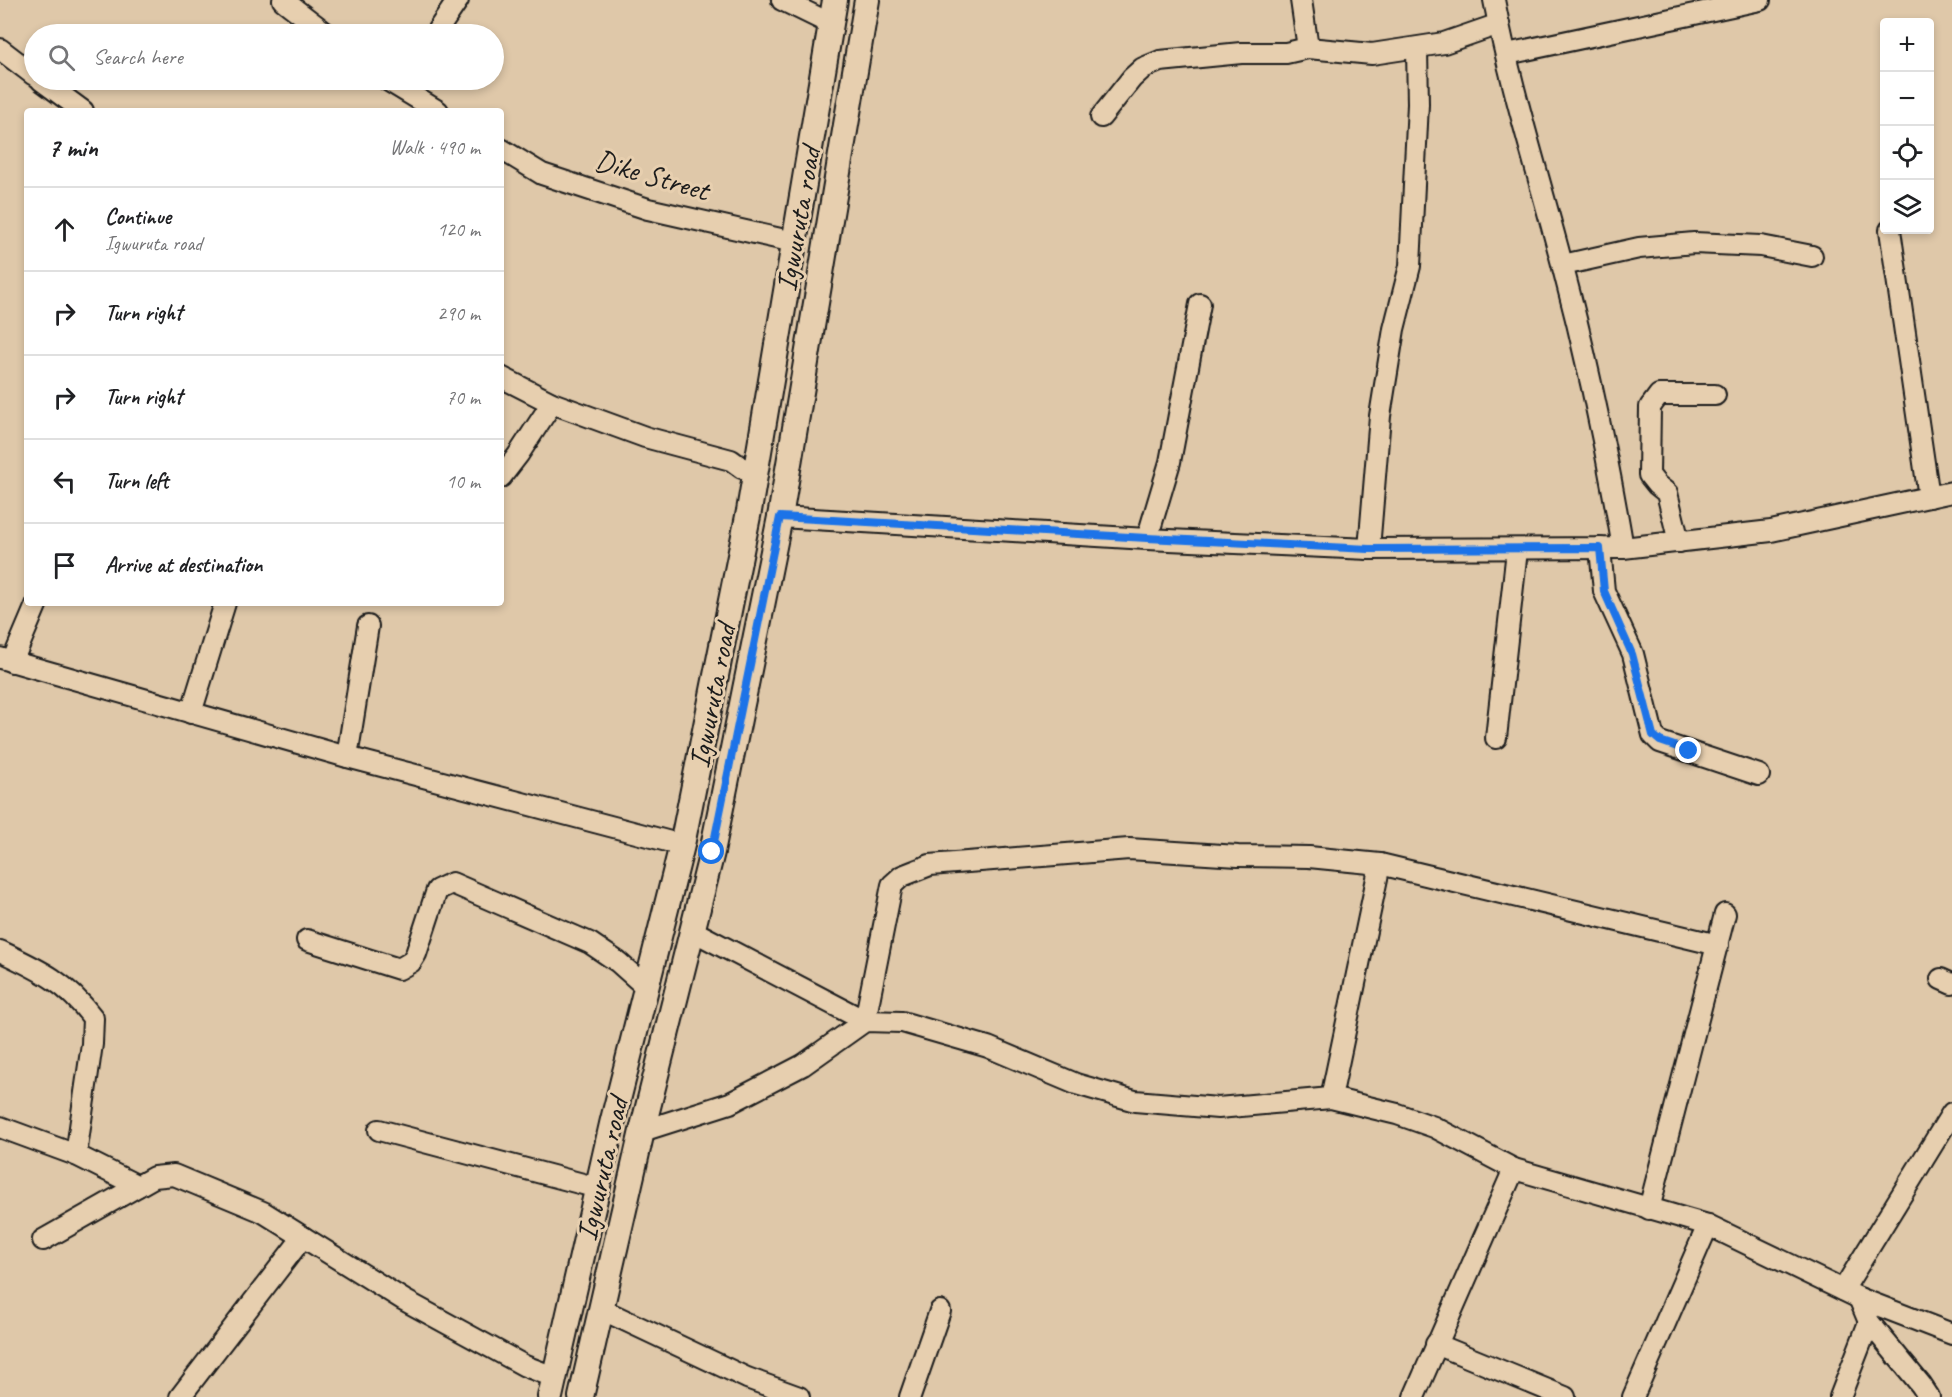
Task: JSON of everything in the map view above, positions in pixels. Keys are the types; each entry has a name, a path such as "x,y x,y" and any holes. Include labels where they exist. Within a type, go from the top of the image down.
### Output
{"main road":[{"name":"Igwuruta road","path":"552,1387 646,987 682,845 756,472 835,0"},
{"name":"Igwuruta road","path":"581,1397 603,1310 642,1131 712,852 780,517 867,0"}],"street":[{"path":"283,0 314,24"},
{"path":"442,24 458,0"},
{"path":"782,0 831,24"},
{"path":"1301,0 1308,48"},
{"path":"1494,0 1521,115 1563,266 1605,441 1623,548"},
{"path":"1507,54 1760,0"},
{"path":"1101,117 1132,78 1143,68 1160,61 1241,53 1286,53 1308,48 1372,54 1417,49 1444,43 1499,24"},
{"path":"0,49 24,67"},
{"path":"1369,549 1380,416 1394,329 1410,266 1418,104 1417,49"},
{"path":"55,90 79,108"},
{"path":"406,90 433,108"},
{"name":"Dike Street","path":"504,151 542,174 648,209 794,242"},
{"path":"1891,234 1929,497"},
{"path":"1563,266 1639,248 1694,243 1761,246 1812,256"},
{"path":"1147,538 1170,462 1200,304"},
{"path":"504,379 552,403 645,437 731,460 742,468 756,472"},
{"path":"1679,542 1666,493 1649,475 1650,407 1659,395 1715,395"},
{"path":"504,473 518,456 552,403"},
{"path":"780,517 1369,549 1623,548 1771,531 1952,492"},
{"path":"1600,548 1604,591 1632,654 1653,735 1660,741 1759,775"},
{"path":"1496,738 1517,550"},
{"path":"35,606 6,660 347,757 682,845"},
{"path":"191,712 224,606"},
{"path":"347,757 368,626"},
{"path":"642,1131 730,1103 803,1065 864,1021 892,885 902,876 930,865 1129,849 1238,856 1309,857 1380,864 1718,945"},
{"path":"1331,1098 1380,864"},
{"path":"307,940 399,969 411,962 416,954 438,890 452,883 590,943 618,962 646,987"},
{"path":"1649,1209 1725,914"},
{"path":"693,932 864,1021 902,1022 978,1044 1076,1084 1135,1101 1218,1108 1331,1098 1397,1113 1434,1127 1514,1169 1708,1225 1851,1294 1952,1334"},
{"path":"0,951 46,973 81,1003 93,1018 92,1044 76,1155"},
{"path":"1851,1294 1952,1113"},
{"path":"0,1127 76,1155 138,1186"},
{"path":"379,1130 598,1188"},
{"path":"1414,1397 1514,1169"},
{"path":"43,1240 154,1177 174,1175 263,1212 404,1300 525,1366 552,1387"},
{"path":"1633,1397 1708,1225"},
{"path":"180,1397 303,1237"},
{"path":"1851,1294 1869,1322 1929,1397"},
{"path":"603,1310 747,1378 799,1397"},
{"path":"909,1397 940,1311"},
{"path":"1840,1397 1869,1322"},
{"path":"1436,1344 1565,1397"}],"route":[{"path":"712,852 780,517 1369,549 1600,548 1604,591 1632,654 1653,735 1660,741 1689,751"}]}
